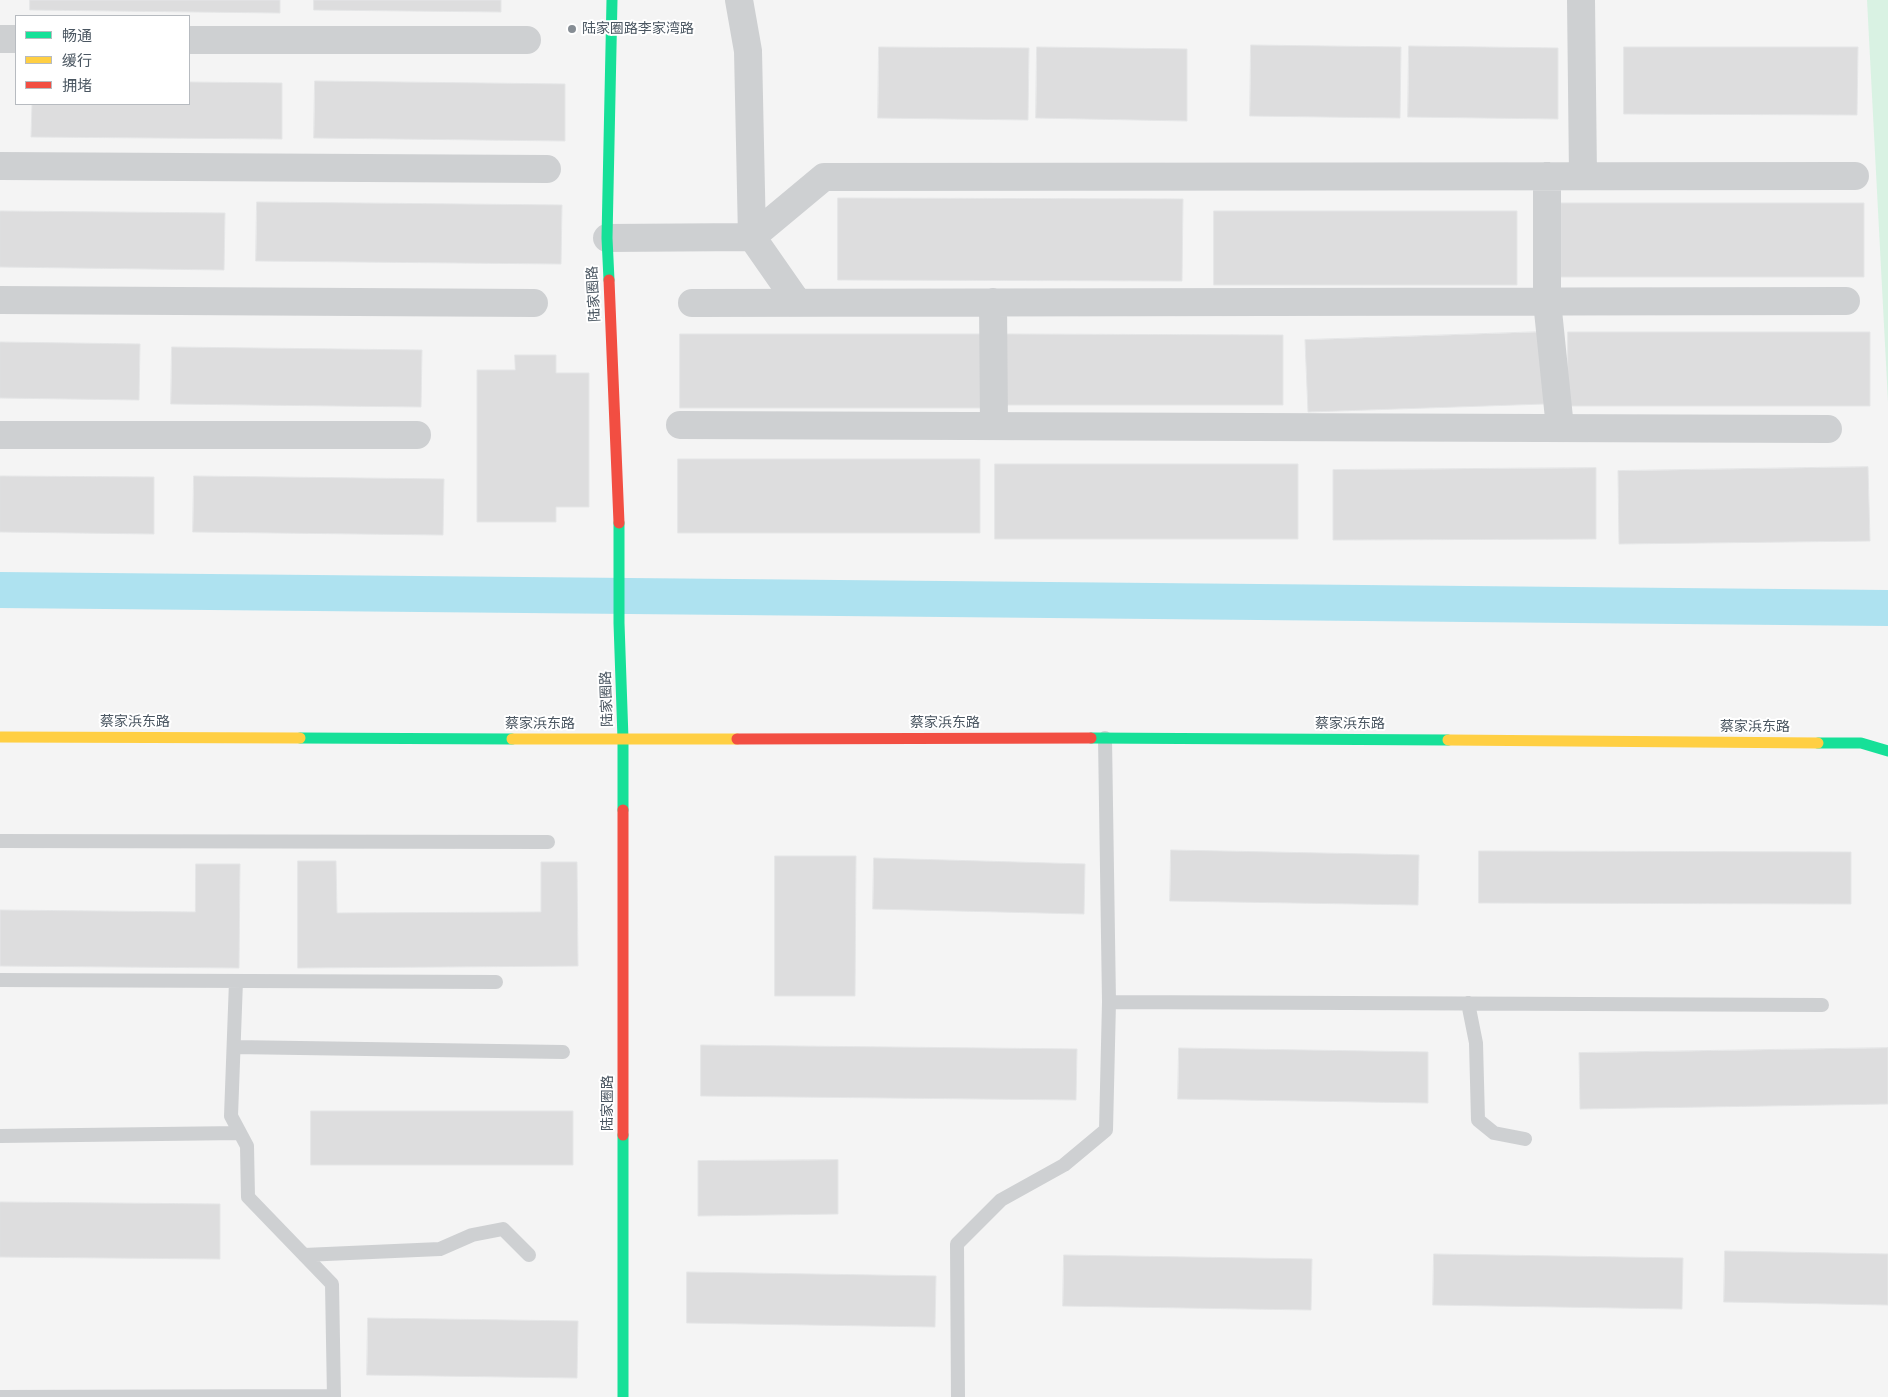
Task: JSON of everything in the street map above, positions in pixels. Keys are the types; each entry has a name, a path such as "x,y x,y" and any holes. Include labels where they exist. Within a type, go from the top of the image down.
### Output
{"street":[{"name":"陆家圈路","path":"612,0 607,238 620,540 619,623 623,739 623,1397"},
{"path":"739,0 748,51 752,237 798,303"},
{"path":"1581,0 1583,176"},
{"path":"0,39 15,40"},
{"path":"190,40 526,40"},
{"path":"0,166 547,169"},
{"path":"1547,176 1547,301 1560,428"},
{"path":"607,238 752,237 824,177 1855,176"},
{"path":"0,300 534,303"},
{"path":"692,303 1846,300"},
{"path":"993,302 994,426"},
{"path":"680,425 1828,429"},
{"path":"0,435 417,435"},
{"name":"蔡家浜东路","path":"0,737 1105,738 1861,743 1888,751"}],"lane":[{"path":"958,1397 957,1244 1001,1200 1064,1165 1106,1130 1109,1002 1105,738"},
{"path":"0,841 548,842"},
{"path":"0,980 496,982"},
{"path":"0,1397 334,1397 332,1284 248,1197 247,1146 231,1116 236,981"},
{"path":"1109,1002 1822,1006"},
{"path":"1468,1003 1476,1043 1478,1120 1494,1133 1525,1139"},
{"path":"234,1047 563,1052"},
{"path":"0,1136 240,1133"},
{"path":"304,1255 440,1249 472,1235 503,1229 529,1255"}],"green space":[{"path":"1867,0 1888,0 1888,402"}],"building":[{"path":"30,0 280,0 280,13 30,10"},
{"path":"314,0 501,0 501,12 314,10"},
{"path":"1251,45 1401,47 1400,118 1250,116"},
{"path":"1409,46 1558,48 1558,119 1408,117"},
{"path":"879,47 1029,48 1028,120 878,118"},
{"path":"1037,47 1187,49 1187,121 1036,118"},
{"path":"1624,47 1858,47 1857,115 1624,114"},
{"path":"315,81 565,84 565,141 314,138"},
{"path":"190,82 282,83 282,139 31,137 32,105 190,105"},
{"path":"838,198 1183,199 1182,281 838,280"},
{"path":"257,202 562,205 561,264 256,261"},
{"path":"1561,203 1864,203 1864,277 1561,277"},
{"path":"0,211 225,213 224,270 0,267"},
{"path":"1214,211 1517,211 1517,285 1214,285"},
{"path":"1542,332 1544,404 1308,412 1305,340"},
{"path":"1568,332 1870,332 1870,406 1568,406"},
{"path":"680,334 983,334 983,408 680,408"},
{"path":"1005,334 1283,335 1283,405 1005,405"},
{"path":"0,342 140,344 139,400 0,398"},
{"path":"172,347 422,350 421,407 171,404"},
{"path":"515,355 556,355 556,373 589,373 589,507 556,507 556,522 477,522 477,370 515,370"},
{"path":"678,459 980,459 980,533 678,533"},
{"path":"995,464 1298,464 1298,539 995,539"},
{"path":"1868,467 1870,541 1619,544 1618,471"},
{"path":"1596,468 1596,539 1333,540 1333,470"},
{"path":"0,476 154,477 154,534 0,532"},
{"path":"194,476 444,479 443,535 193,532"},
{"path":"1171,850 1419,855 1418,905 1170,901"},
{"path":"1479,851 1851,852 1851,904 1479,903"},
{"path":"775,856 856,856 855,996 775,996"},
{"path":"874,858 1085,864 1084,914 873,909"},
{"path":"298,861 336,861 337,913 541,912 541,862 577,862 578,966 298,968"},
{"path":"196,864 240,864 239,968 0,966 0,910 195,912"},
{"path":"701,1045 1077,1049 1076,1100 701,1096"},
{"path":"1179,1048 1428,1052 1428,1103 1178,1099"},
{"path":"1888,1048 1888,1104 1580,1109 1579,1053"},
{"path":"311,1111 573,1111 573,1165 311,1165"},
{"path":"838,1160 838,1214 698,1216 698,1161"},
{"path":"0,1202 220,1204 220,1259 0,1257"},
{"path":"1725,1251 1888,1254 1888,1305 1724,1302"},
{"path":"1434,1254 1683,1258 1682,1309 1433,1305"},
{"path":"1064,1255 1312,1259 1311,1310 1063,1306"},
{"path":"687,1272 936,1276 935,1327 687,1323"},
{"path":"368,1318 578,1321 577,1378 367,1375"}],"waterway":[{"path":"0,590 1888,608"}],"traffic: fast":[{"path":"609,280 607,238 612,0"},
{"path":"619,523 623,810"},
{"path":"300,738 512,739"},
{"path":"1091,738 1448,740"},
{"path":"1818,743 1861,743 1888,751"},
{"path":"623,1135 623,1397"}],"traffic: slow":[{"path":"0,737 300,738"},
{"path":"512,739 737,739"},
{"path":"1448,740 1818,743"}],"traffic: jam":[{"path":"609,280 619,523"},
{"path":"737,739 1091,738"},
{"path":"623,810 623,1135"}],"place":[{"name":"陆家圈路李家湾路","path":"572,29"}]}
